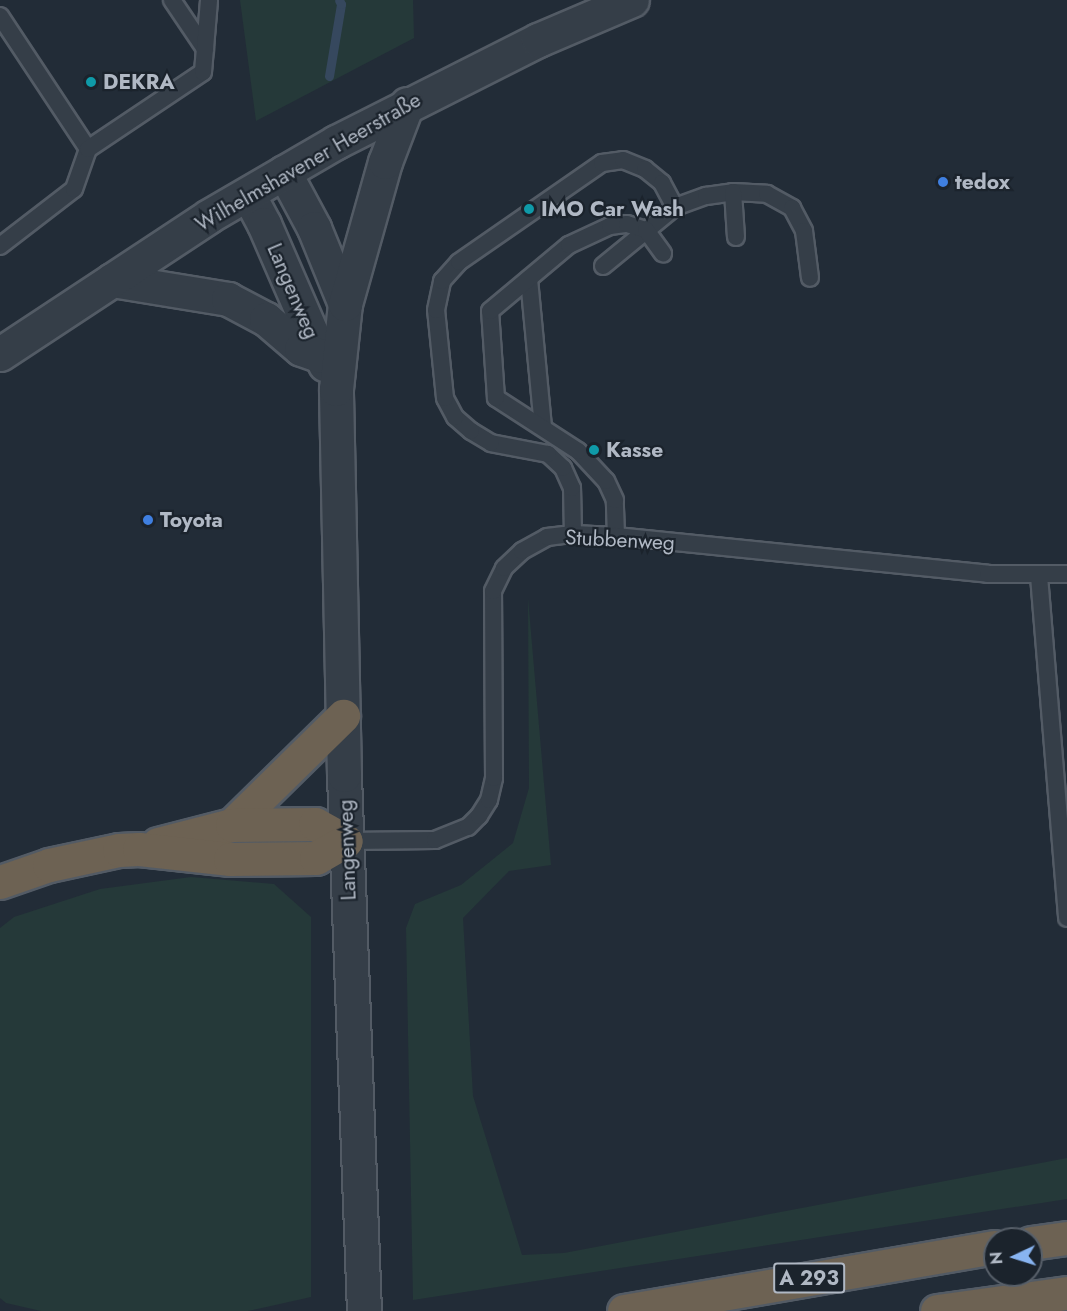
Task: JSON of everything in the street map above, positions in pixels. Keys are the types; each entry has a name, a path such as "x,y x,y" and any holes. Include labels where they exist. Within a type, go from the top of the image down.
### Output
{"highway":[{"path":"232,825 343,716"},
{"path":"0,882 49,864 139,849 232,825 315,824 346,841"},
{"path":"139,849 230,859 316,858 346,841"},
{"path":"1043,1241 1067,1238"},
{"name":"A 293","path":"624,1311 983,1249"},
{"path":"937,1311 1067,1293"}],"street":[{"name":"Wilhelmshavener Heerstraße","path":"0,354 112,280 284,172 407,105 538,40 632,0"},
{"name":"Langenweg","path":"364,1311 346,841 336,389 345,304 385,162 407,105"},
{"name":"Langenweg","path":"284,172 314,228 345,304"},
{"name":"Langenweg","path":"248,194 264,224 336,389"},
{"path":"112,280 228,299 266,319 301,349 321,356"}],"lane":[{"path":"172,0 205,49"},
{"path":"0,246 74,189 88,149 203,72 209,0"},
{"path":"0,16 88,149"},
{"path":"573,534 572,488 563,468 548,454 491,442 471,431 455,417 445,398 436,310 442,281 459,262 602,163 623,160 645,169 662,183 675,207"},
{"path":"733,192 736,237"},
{"path":"603,266 675,207 706,196 733,192 767,194 792,208 804,231 810,278"},
{"path":"615,536 615,500 606,481 578,451 543,426 496,398 490,311 569,245 610,226 627,224 646,230 663,253"},
{"path":"529,279 543,426"},
{"name":"Stubbenweg","path":"346,841 435,840 468,827 479,816 489,800 494,778 493,591 504,568 522,550 547,537 573,534 615,536 988,574 1039,576 1067,574"},
{"path":"1039,576 1067,918"}],"green space":[{"path":"240,0 413,0 414,38 256,121"},
{"path":"528,598 551,865 509,871 463,918 473,1096 522,1255 564,1253 1067,1158 1067,1199 413,1300 406,928 415,904 461,885 513,843 529,788"},
{"path":"191,877 274,884 311,917 311,1297 248,1311 41,1311 6,1303 0,1298 0,928 14,917 100,889"}],"waterway":[{"path":"329,76 341,4 339,0"}],"place":[{"name":"DEKRA","path":"91,82"},
{"name":"tedox","path":"943,182"},
{"name":"IMO Car Wash","path":"529,209"},
{"name":"Kasse","path":"594,450"},
{"name":"Toyota","path":"148,520"}]}
